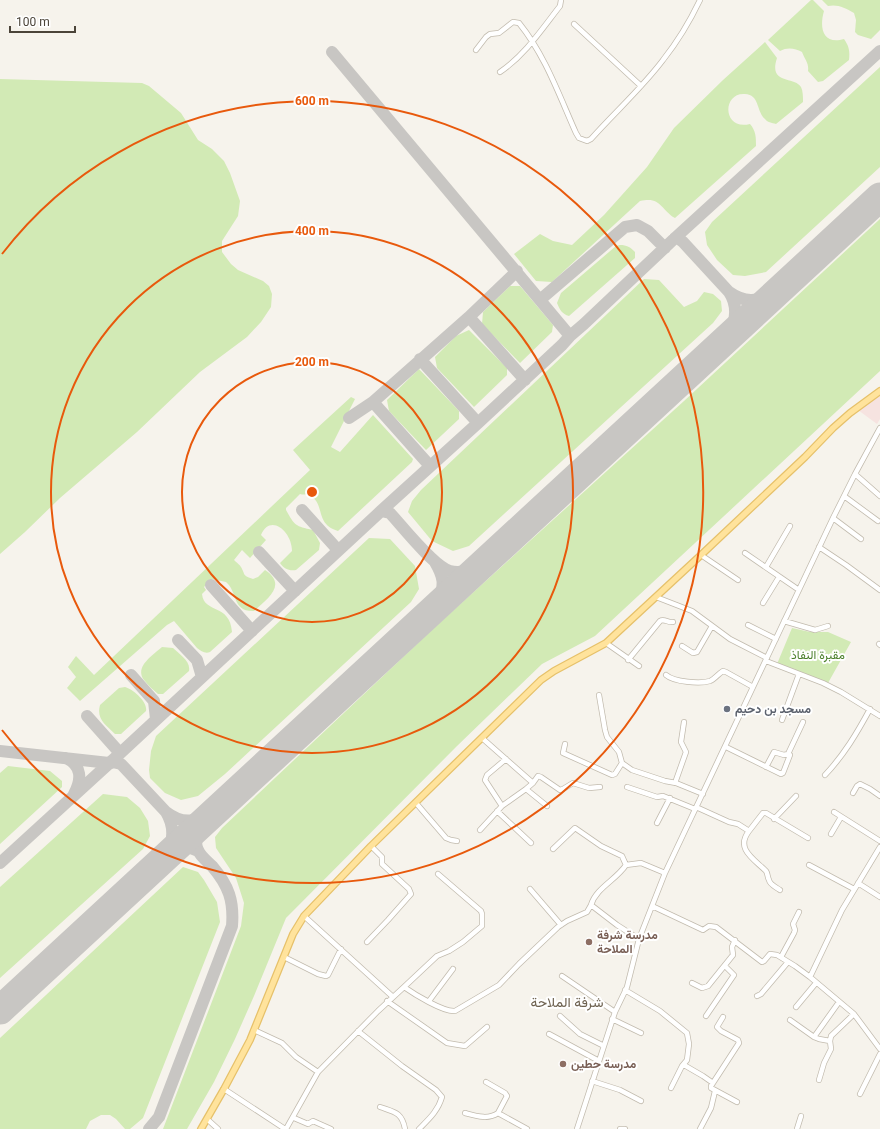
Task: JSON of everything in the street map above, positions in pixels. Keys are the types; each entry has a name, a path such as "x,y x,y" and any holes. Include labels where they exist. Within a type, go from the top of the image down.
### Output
{"main road":[{"path":"201,1129 224,1089 254,1030 297,925 304,916 371,846 546,676 606,643 805,457 833,428 850,413 880,391"}],"street":[{"path":"500,72 516,59 532,42 560,6 561,0"},
{"path":"476,50 490,34 499,32 514,22 519,23 532,42 547,69 579,138 583,140 591,139 641,86 663,60 681,35 700,0"},
{"path":"574,24 641,86"},
{"path":"577,1129 612,1019 630,975 639,939 666,872 854,474 880,428"},
{"path":"875,437 880,440"},
{"path":"854,474 880,496"},
{"path":"844,496 878,521"},
{"path":"833,518 861,539"},
{"path":"766,567 790,526"},
{"path":"819,547 880,590"},
{"path":"745,553 799,590"},
{"path":"701,555 738,580"},
{"path":"763,602 779,577"},
{"path":"656,597 692,611 730,639 766,659 798,674 823,683 880,716"},
{"path":"628,660 660,621 663,620 673,622"},
{"path":"784,621 815,630 828,626"},
{"path":"748,625 776,640"},
{"path":"682,646 693,653 697,652 712,626"},
{"path":"606,643 628,660 639,666"},
{"path":"666,676 674,680 706,682 712,680 723,671 753,687"},
{"path":"782,720 798,674"},
{"path":"599,695 607,737 619,752 622,764 632,770 667,782 675,783 703,794"},
{"path":"825,775 852,742 870,709"},
{"path":"675,783 686,752 681,742 684,722"},
{"path":"788,754 803,722"},
{"path":"482,738 533,783"},
{"path":"565,744 563,753 612,775 615,774 622,764"},
{"path":"726,747 779,773 783,773 791,756 788,754"},
{"path":"766,767 774,752 783,755 788,754"},
{"path":"502,806 485,780 487,775 506,759"},
{"path":"480,830 502,806 526,789 536,778 540,776 560,790 573,783 589,788 600,787"},
{"path":"853,793 860,784 870,788 880,796"},
{"path":"627,787 657,797 663,796 670,798 729,822 738,824 749,831"},
{"path":"526,789 547,806"},
{"path":"774,819 796,796"},
{"path":"657,823 670,798"},
{"path":"416,803 446,838 457,840"},
{"path":"497,811 532,843"},
{"path":"834,812 880,842"},
{"path":"780,890 770,882 767,873 748,855 745,849 744,839 763,813 766,813 808,838"},
{"path":"831,834 841,817"},
{"path":"553,849 575,828 600,846 622,856 626,865"},
{"path":"367,942 411,894 409,888 382,864 382,857 371,846"},
{"path":"810,977 842,910 880,847"},
{"path":"404,987 443,1008 453,1011 502,982 561,925 587,912 594,896 622,871 626,865 641,863 666,872"},
{"path":"809,865 854,889"},
{"path":"224,1089 286,1129 294,1118 318,1072 387,1001 438,956 463,942 482,926 481,912 438,874"},
{"path":"858,883 880,897"},
{"path":"530,889 561,925"},
{"path":"591,905 617,925 639,939"},
{"path":"652,906 703,930 708,926 716,927 762,962 772,954 777,954 810,977 854,1014 880,1049"},
{"path":"781,957 794,933 795,930 793,924 799,912"},
{"path":"304,916 393,997"},
{"path":"692,983 702,988 706,987 733,955 732,947 735,940"},
{"path":"284,956 318,974 326,976 328,975 341,949"},
{"path":"757,996 761,994 788,962"},
{"path":"706,1016 734,975 725,966"},
{"path":"429,1001 454,968"},
{"path":"562,976 615,1012"},
{"path":"796,1007 816,983"},
{"path":"625,990 675,1021 687,1033 689,1044 687,1060 682,1066 671,1088"},
{"path":"387,1001 449,1044 465,1046 487,1027"},
{"path":"814,1037 839,1002"},
{"path":"819,1080 824,1063 830,1051 830,1040 833,1034 854,1014"},
{"path":"560,1016 580,1034 604,1046"},
{"path":"723,1017 717,1027 721,1031 738,1040 739,1043 711,1088 737,1102"},
{"path":"612,1019 641,1033"},
{"path":"790,1020 814,1037 830,1040"},
{"path":"254,1030 282,1043 296,1057 318,1072"},
{"path":"358,1031 442,1097 435,1112 419,1129"},
{"path":"549,1034 598,1061"},
{"path":"860,1094 880,1054"},
{"path":"684,1065 713,1083"},
{"path":"592,1081 620,1090 641,1101"},
{"path":"465,1113 484,1117 493,1116 498,1113 507,1096 505,1093 486,1082"},
{"path":"700,1129 711,1108 715,1091"},
{"path":"380,1107 395,1112 399,1115 404,1122 405,1129"},
{"path":"498,1113 527,1129"},
{"path":"797,1129 801,1116"},
{"path":"294,1118 308,1124 313,1121 317,1122 331,1129"},
{"path":"207,1119 218,1129"},
{"path":"620,1129 625,1129"}],"shaded area":[{"path":"880,395 880,419 877,424 858,410"}],"green space":[{"path":"811,0 813,0 824,11 822,23 824,34 831,40 844,39 849,51 849,60 823,81 818,82 808,71 802,52 791,48 780,51 768,40"},
{"path":"822,0 880,0 880,30 871,39 858,35 855,32 856,20 854,13 838,6 828,6"},
{"path":"765,42 777,58 775,67 776,72 779,76 798,84 801,87 803,92 803,102 776,124 768,122 762,116 756,100 753,97 745,94 737,95 729,104 728,111 730,117 734,122 741,125 750,124 755,134 756,146 675,218 660,204 652,200 640,201 552,282 536,281 514,254 540,234 553,241 572,245 604,215 647,167 674,128 723,80"},
{"path":"880,67 880,167 766,272 745,276 733,275 717,260 707,245 705,232 712,222"},
{"path":"0,79 142,83 149,86 181,113 198,140 212,149 224,161 240,201 238,216 222,241 222,252 231,264 238,270 263,281 269,286 272,294 271,307 261,322 247,337 200,372 137,432 60,498 0,554"},
{"path":"880,219 880,371 595,636 542,664 457,746 286,918 235,1039 214,1082 187,1129 163,1129 241,926 244,903 236,878 216,848 215,837 222,828 435,627 684,401"},
{"path":"616,246 627,246 632,249 635,252 635,258 569,316 563,313 557,303 561,293"},
{"path":"644,279 659,280 684,307 697,301 704,292 713,294 721,301 722,311 713,323 469,546 453,551 432,541 408,512 412,501 421,490"},
{"path":"510,286 520,286 553,325 552,332 520,363 482,324 483,312"},
{"path":"469,330 507,368 507,375 474,407 437,368 435,357 456,336"},
{"path":"419,369 459,411 459,419 426,450 389,411 387,400"},
{"path":"351,397 355,399 331,447 340,452 373,415 413,459 412,462 338,531 326,524 314,499 308,495 300,494 286,508 286,510 296,524 313,530 320,543 319,550 296,570 283,567 280,563 292,551 291,544 285,531 275,525 270,525 261,535 266,540 250,558 242,550 234,560 240,566 245,575 250,578 253,579 258,577 265,570 272,576 275,581 275,586 273,592 264,602 254,611 242,608 236,601 230,586 226,582 212,579 204,587 206,590 202,594 204,600 207,604 227,617 232,632 208,653 197,648 174,621 167,625 80,701 67,688 76,677 68,667 76,656 94,675 310,470 293,450"},
{"path":"369,538 390,539 415,566 419,589 411,602 225,774 198,796 181,800 165,793 150,778 149,770 151,751 156,736"},
{"name":"مقبرة النفاذ","path":"792,628 810,632 828,632 851,642 828,683 777,664"},
{"path":"162,647 173,648 181,655 188,664 189,671 163,694 158,694 144,680 141,670 146,662"},
{"path":"125,687 132,690 139,696 145,704 146,711 121,734 115,734 105,725 101,718 99,714 100,705 119,688"},
{"path":"8,766 50,771 62,781 62,787 0,844 0,773"},
{"path":"103,794 127,797 140,808 148,821 150,836 143,849 0,978 0,887"},
{"path":"183,867 198,872 204,880 217,902 220,922 143,1118 130,1129 125,1129 110,1115 101,1115 90,1121 86,1129 0,1129 0,1038"}],"taxiway":[{"path":"0,863 478,423 675,238 880,51"},
{"path":"332,52 570,336"},
{"path":"541,299 625,227 637,225 648,231 665,248"},
{"path":"675,238 683,242 729,292 735,296 746,300 752,300 776,293"},
{"path":"349,418 373,402 469,317 517,271"},
{"path":"728,337 733,326 735,314 734,303 729,292"},
{"path":"469,317 525,380"},
{"path":"420,359 478,423"},
{"path":"373,402 430,466"},
{"path":"302,510 338,550"},
{"path":"381,511 390,513 427,554 443,568 450,571 459,572 483,564"},
{"path":"259,552 295,591"},
{"path":"435,562 441,574 443,583 439,605"},
{"path":"211,585 252,631"},
{"path":"178,640 197,660 202,677"},
{"path":"131,675 154,701 156,719"},
{"path":"87,716 119,752"},
{"path":"0,751 109,763"},
{"path":"66,758 75,765 79,773 77,788 74,794"},
{"path":"107,765 113,762 121,764 166,812"},
{"path":"168,855 171,844 172,828 166,812 179,819 191,820 203,817 216,811"},
{"path":"149,1129 159,1117 232,926 231,901 223,880 200,854 196,844 199,826"},
{"path":"173,850 188,847 198,851"}],"runway":[{"path":"0,1010 880,197"}],"place":[{"name":"مسجد بن دحيم","path":"727,709"},
{"name":"مدرسة شرفة الملاحة","path":"589,942"},
{"name":"مدرسة حطين","path":"563,1064"}],"district":[{"name":"شرفة الملاحة","path":"567,1002"}]}
